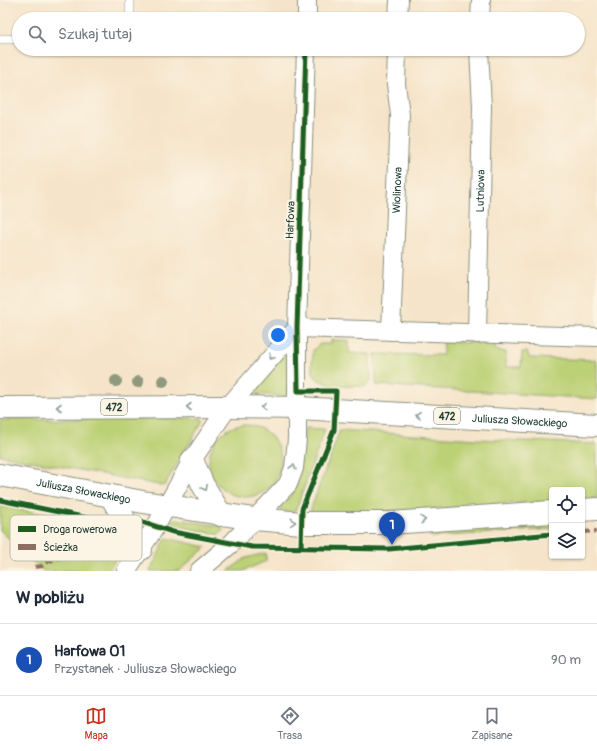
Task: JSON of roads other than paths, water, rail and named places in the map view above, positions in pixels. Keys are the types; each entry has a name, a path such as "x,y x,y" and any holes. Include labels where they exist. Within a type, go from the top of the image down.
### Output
{"main road":[{"name":"472","path":"0,408 228,406 298,408"},
{"name":"Juliusza Słowackiego","path":"298,408 597,425"},
{"path":"192,460 203,486 221,515 302,522 390,522 549,512"},
{"name":"Juliusza Słowackiego","path":"0,474 111,496 221,515"},
{"path":"111,496 122,515"},
{"path":"585,510 597,509"}],"street":[{"path":"306,12 307,0"},
{"path":"398,12 399,0"},
{"path":"480,12 481,0"},
{"name":"Harfowa","path":"298,408 297,328 306,56"},
{"name":"Wiolinowa","path":"391,331 400,115 396,84 397,56"},
{"name":"Lutniowa","path":"477,334 482,107 479,56"},
{"path":"142,547 168,506 192,460 228,406 297,328 597,338"},
{"path":"200,571 232,543 288,484 294,468 298,408"},
{"path":"126,571 133,561"}],"lane":[{"path":"130,0 130,12"},
{"path":"0,39 12,40"}],"place":[{"name":"Harfowa 01","path":"392,545"}]}
